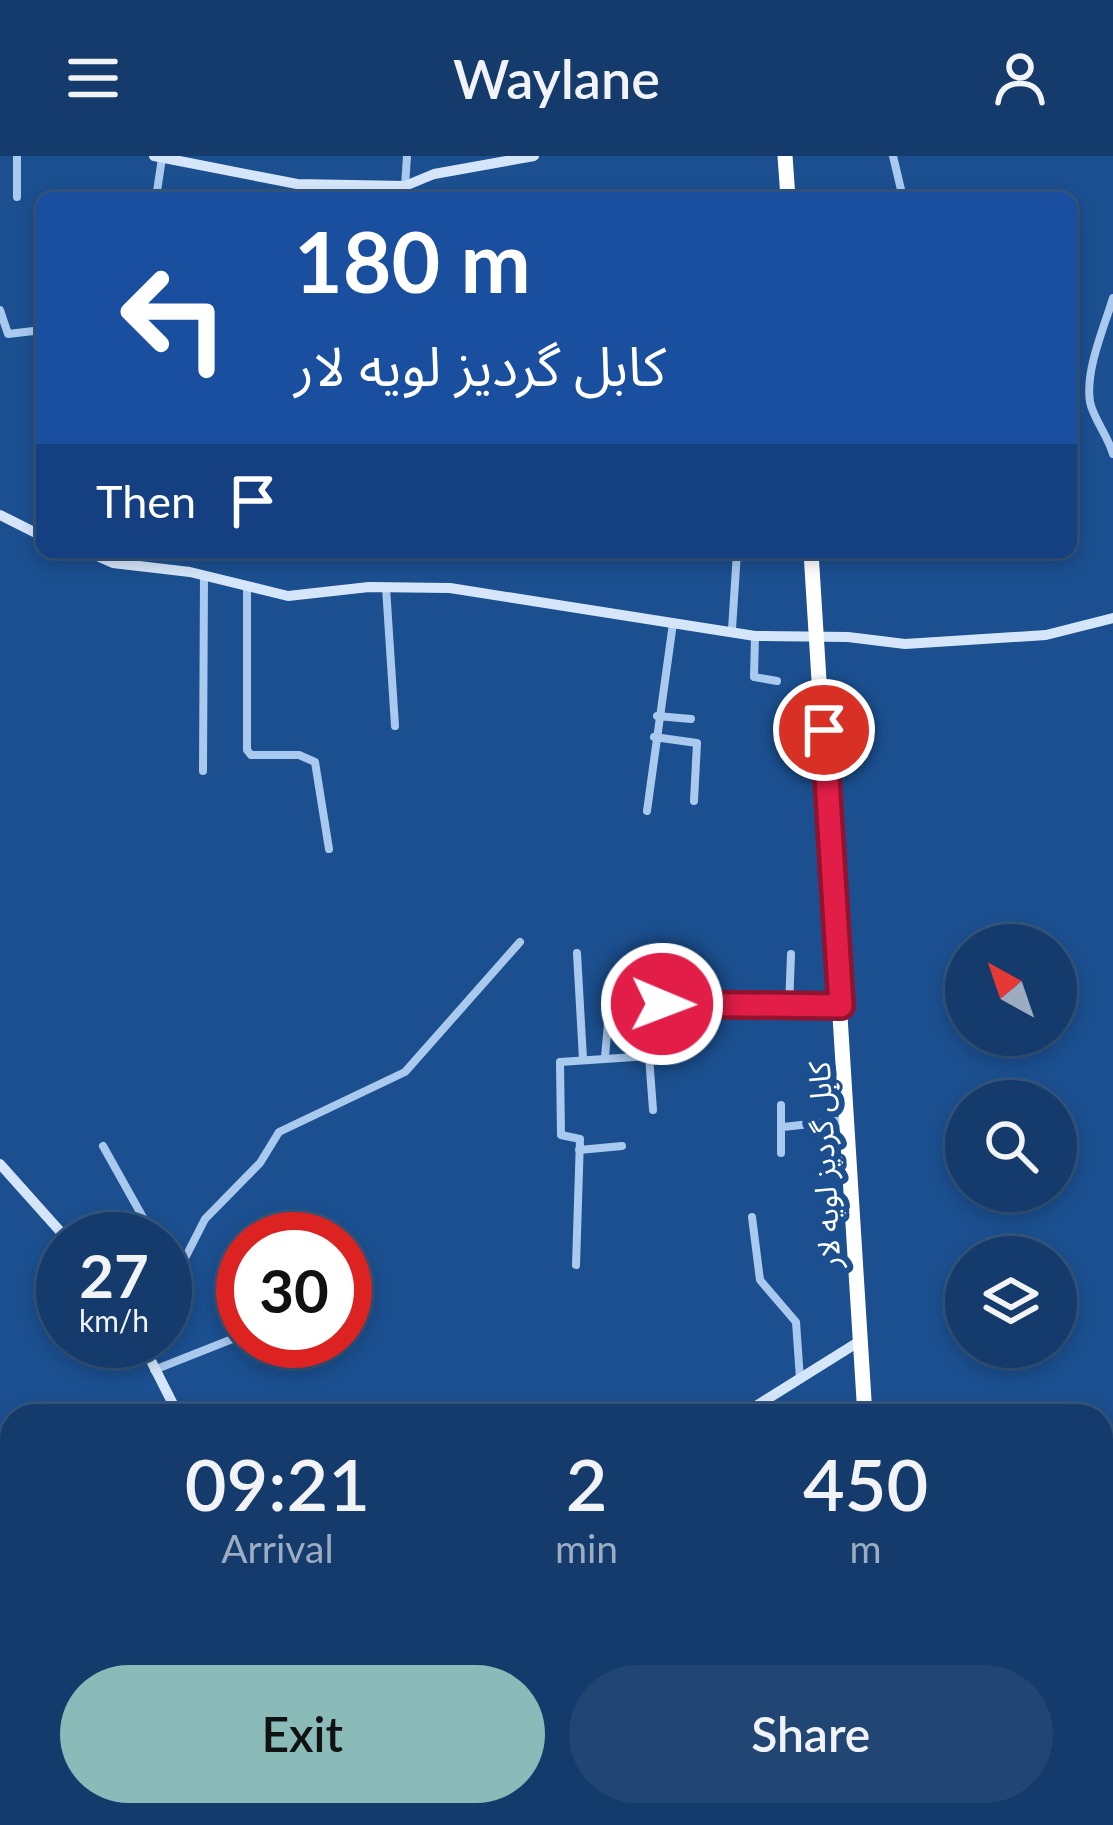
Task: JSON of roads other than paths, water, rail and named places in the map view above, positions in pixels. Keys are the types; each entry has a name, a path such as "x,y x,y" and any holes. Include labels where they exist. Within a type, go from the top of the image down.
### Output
{"highway":[{"path":"785,156 788,192"},
{"name":"کابل گردیز لویه لار","path":"812,558 864,1404"}],"street":[{"path":"17,156 17,197"},
{"path":"405,186 406,156"},
{"path":"156,192 158,157 337,192 374,192 494,159 534,156"},
{"path":"893,156 902,192"},
{"path":"1113,298 1090,384 1090,406 1106,429 1113,454"},
{"path":"0,310 8,334 36,331"},
{"path":"0,515 36,533"},
{"path":"102,558 287,596 386,587 450,588 732,628 755,636 905,644 1046,634 1113,618"},
{"path":"732,628 737,558"},
{"path":"203,771 204,576"},
{"path":"247,587 247,750 251,755 299,755 315,762 329,849"},
{"path":"386,587 395,726"},
{"path":"647,812 656,716 674,621"},
{"path":"755,636 754,677 777,681"},
{"path":"656,716 691,719"},
{"path":"654,737 697,743 694,801"},
{"path":"192,1242 205,1219 260,1162 279,1132 405,1072 520,942"},
{"path":"577,953 584,1059"},
{"path":"789,1007 791,954"},
{"path":"653,1109 649,1056 662,1004 841,1006"},
{"path":"605,1057 608,1023"},
{"path":"576,1265 579,1137 561,1135 560,1062 649,1056"},
{"path":"781,1106 781,1153"},
{"path":"783,1127 848,1120"},
{"path":"103,1146 140,1212"},
{"path":"580,1150 622,1146"},
{"path":"0,1164 43,1212"},
{"path":"752,1217 760,1280 796,1322 800,1379"},
{"path":"759,1404 860,1341"},
{"path":"172,1404 154,1370 216,1345"}]}
